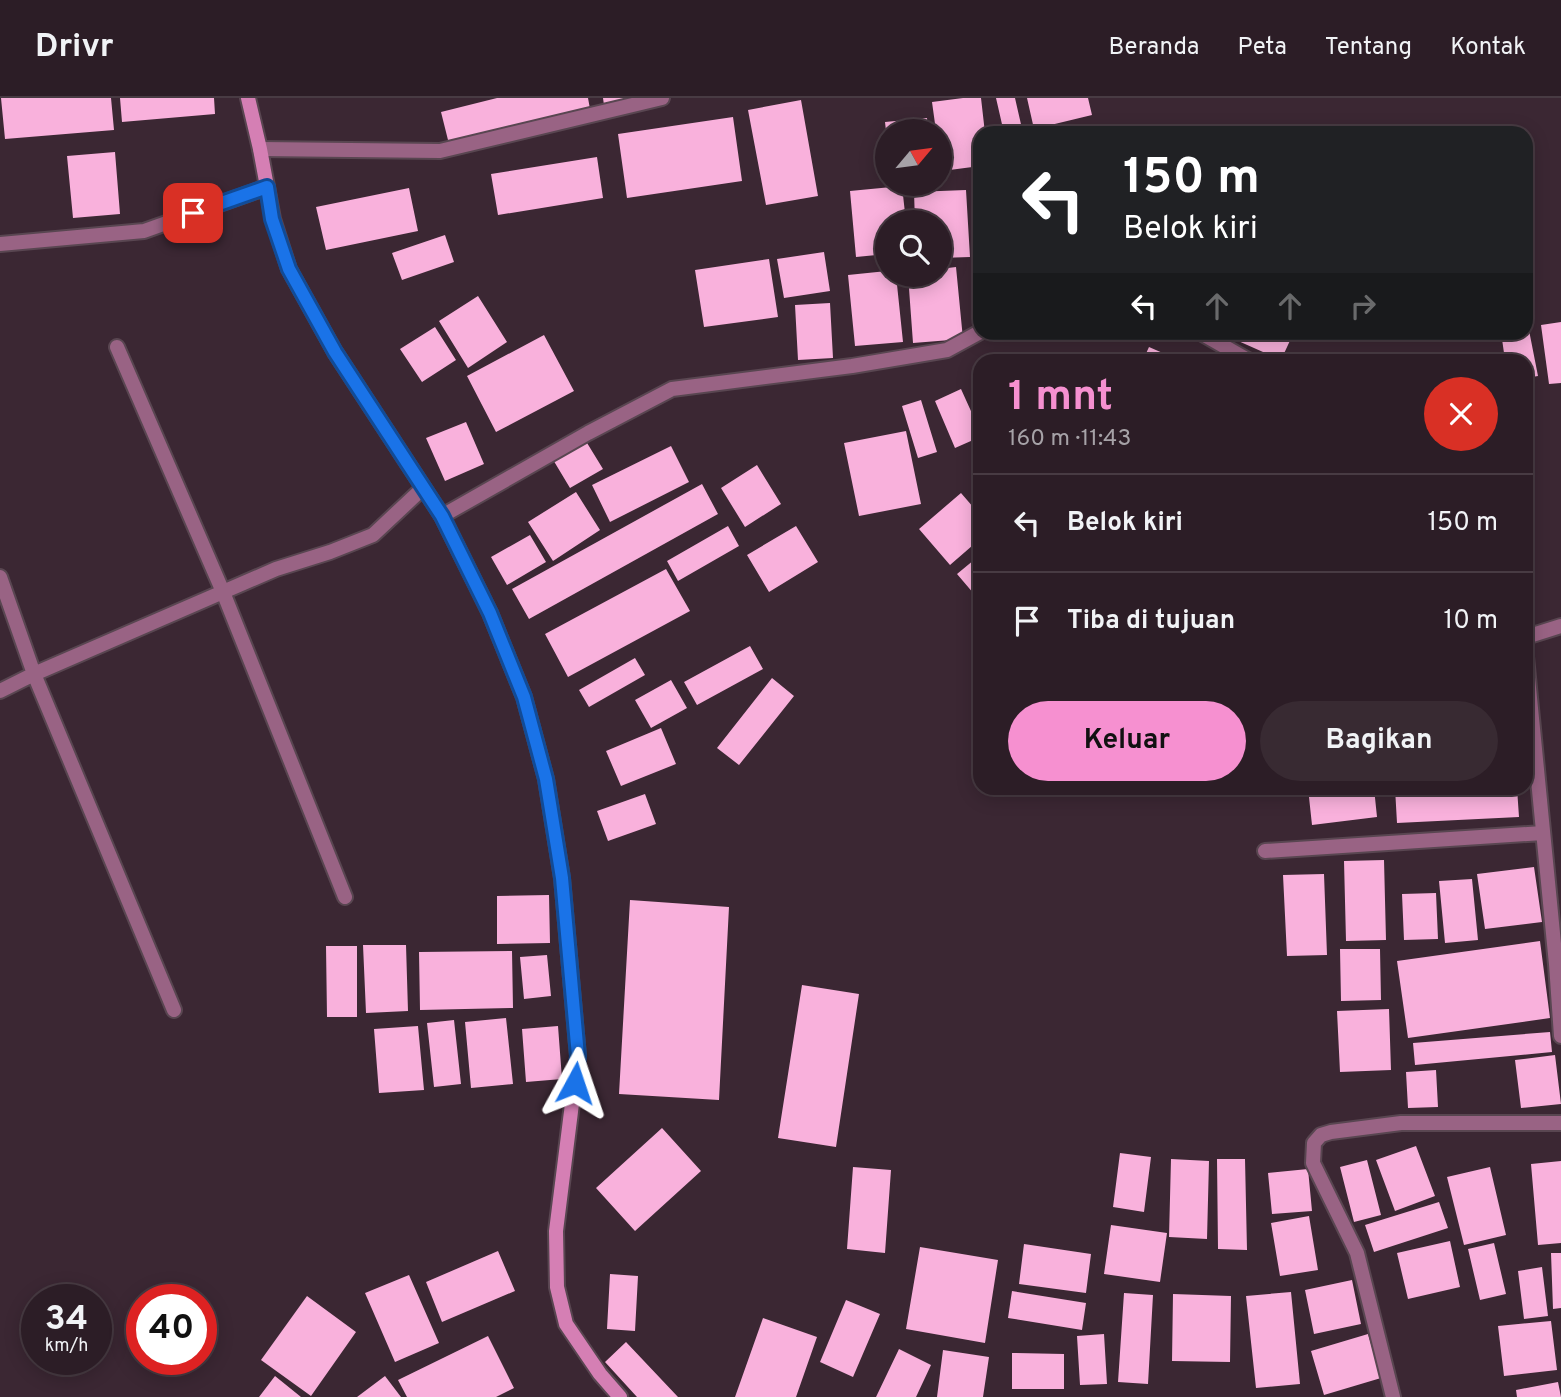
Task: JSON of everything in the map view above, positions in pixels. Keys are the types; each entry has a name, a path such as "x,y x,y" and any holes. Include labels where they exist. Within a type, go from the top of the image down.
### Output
{"street":[{"path":"248,98 272,219 289,269 335,352 442,516 490,613 524,697 546,779 562,878 578,1056 556,1231 556,1287 566,1324 600,1374 620,1397"},
{"path":"592,98 596,114"},
{"path":"260,149 440,151 662,98"},
{"path":"0,244 144,231 267,187"},
{"path":"442,516 588,433 672,390 825,370 947,350 973,336"},
{"path":"1213,340 1238,354"},
{"path":"117,347 223,592 345,897"},
{"path":"0,691 276,569 373,535 423,488"},
{"path":"0,577 34,674 174,1010"},
{"path":"1533,635 1561,626"},
{"path":"1533,729 1561,1036"},
{"path":"1265,851 1543,833"},
{"path":"1393,1397 1357,1253 1313,1163 1314,1143 1321,1135 1331,1132 1401,1123 1561,1123"}],"building":[{"path":"1,98 111,98 114,130 5,139"},
{"path":"120,98 214,98 215,114 122,122"},
{"path":"497,98 588,98 590,109 449,144 441,112"},
{"path":"603,98 625,98 625,99 604,105"},
{"path":"981,98 984,126 973,126 973,167 952,170 952,119 934,119 932,102"},
{"path":"996,98 1015,98 1021,126 1002,126"},
{"path":"1027,98 1088,98 1092,115 1046,126 1033,126"},
{"path":"801,100 818,196 766,205 748,110"},
{"path":"733,117 742,181 627,198 618,134"},
{"path":"115,152 120,214 73,218 67,156"},
{"path":"597,157 603,198 498,215 491,174"},
{"path":"409,188 418,231 326,250 316,207"},
{"path":"875,189 875,196 903,196 905,210 875,210 875,255 856,257 850,191"},
{"path":"966,190 970,257 952,258 952,210 915,210 914,196 952,196 952,191"},
{"path":"445,235 454,262 402,280 392,253"},
{"path":"824,252 830,291 784,298 777,259"},
{"path":"769,259 778,317 704,327 695,270"},
{"path":"956,267 963,339 913,343 909,287 952,287 952,268"},
{"path":"875,272 875,287 897,287 903,342 855,346 848,275"},
{"path":"478,296 507,342 468,368 439,321"},
{"path":"830,303 833,358 798,360 795,305"},
{"path":"1561,322 1561,383 1549,384 1541,325"},
{"path":"435,327 456,360 422,382 400,349"},
{"path":"544,335 574,391 496,432 467,376"},
{"path":"1236,340 1290,340 1284,354 1268,354"},
{"path":"1502,340 1531,340 1538,376 1533,377 1533,354 1504,354"},
{"path":"1149,347 1165,354 1146,354"},
{"path":"961,389 973,416 973,440 955,448 935,401"},
{"path":"921,400 937,452 918,458 902,406"},
{"path":"466,422 484,464 445,481 426,438"},
{"path":"906,431 921,504 859,516 844,443"},
{"path":"584,438 603,469 570,488 552,458"},
{"path":"671,446 689,482 610,522 592,485"},
{"path":"757,465 781,504 745,527 721,488"},
{"path":"702,484 718,514 529,619 512,589"},
{"path":"576,492 600,530 553,561 528,522"},
{"path":"961,493 973,507 973,545 950,565 919,529"},
{"path":"728,526 739,546 678,581 667,561"},
{"path":"796,526 818,562 769,592 747,555"},
{"path":"530,535 546,562 507,585 491,557"},
{"path":"973,561 973,593 957,574"},
{"path":"666,569 690,611 568,677 545,634"},
{"path":"750,646 763,669 697,705 684,682"},
{"path":"635,658 645,675 589,707 579,690"},
{"path":"772,678 794,696 739,765 717,748"},
{"path":"671,680 687,708 651,728 635,700"},
{"path":"661,728 676,764 621,786 606,751"},
{"path":"645,794 656,824 608,841 597,811"},
{"path":"1309,795 1375,795 1377,817 1312,825"},
{"path":"1395,795 1517,795 1519,817 1397,823"},
{"path":"1384,860 1386,940 1346,941 1344,861"},
{"path":"1534,867 1542,922 1485,929 1477,874"},
{"path":"1324,874 1327,955 1287,956 1283,875"},
{"path":"1472,879 1478,940 1445,943 1439,881"},
{"path":"1436,893 1438,939 1404,940 1402,894"},
{"path":"549,895 550,943 497,944 497,896"},
{"path":"630,900 729,907 719,1100 619,1094"},
{"path":"1540,941 1550,1018 1408,1038 1397,961"},
{"path":"363,945 406,945 408,1011 366,1013"},
{"path":"326,946 357,946 357,1017 327,1017"},
{"path":"1340,949 1380,949 1381,1000 1341,1001"},
{"path":"512,951 513,1008 420,1010 419,952"},
{"path":"547,955 551,996 524,999 520,957"},
{"path":"802,985 859,994 836,1147 778,1138"},
{"path":"1389,1009 1391,1070 1340,1072 1337,1011"},
{"path":"506,1018 513,1084 471,1088 465,1022"},
{"path":"454,1020 461,1084 434,1087 427,1023"},
{"path":"418,1026 424,1090 379,1093 374,1029"},
{"path":"558,1026 562,1079 526,1082 522,1029"},
{"path":"1550,1032 1552,1052 1415,1065 1413,1043"},
{"path":"1555,1055 1561,1104 1521,1108 1515,1060"},
{"path":"1436,1070 1438,1107 1408,1108 1406,1072"},
{"path":"662,1128 701,1171 635,1231 596,1188"},
{"path":"1416,1146 1435,1196 1395,1211 1376,1160"},
{"path":"1120,1153 1151,1157 1144,1212 1113,1207"},
{"path":"1171,1159 1209,1161 1207,1239 1169,1237"},
{"path":"1217,1159 1245,1159 1247,1250 1218,1249"},
{"path":"1367,1160 1381,1215 1354,1222 1340,1167"},
{"path":"1561,1161 1561,1243 1538,1245 1531,1164"},
{"path":"853,1167 891,1170 885,1253 847,1249"},
{"path":"1490,1167 1506,1235 1464,1245 1447,1177"},
{"path":"1308,1169 1312,1211 1272,1214 1268,1173"},
{"path":"1439,1202 1448,1228 1374,1252 1365,1225"},
{"path":"1309,1216 1318,1270 1280,1276 1271,1223"},
{"path":"1111,1225 1167,1233 1160,1282 1104,1274"},
{"path":"1450,1241 1460,1287 1408,1299 1397,1253"},
{"path":"1494,1243 1506,1294 1480,1300 1468,1249"},
{"path":"1024,1244 1091,1254 1086,1293 1019,1284"},
{"path":"920,1247 998,1260 985,1343 906,1329"},
{"path":"498,1251 515,1291 442,1322 426,1282"},
{"path":"1551,1253 1561,1253 1561,1308 1553,1309"},
{"path":"1542,1267 1548,1316 1524,1319 1518,1271"},
{"path":"610,1274 638,1276 635,1331 607,1329"},
{"path":"409,1275 439,1343 395,1362 365,1293"},
{"path":"1352,1280 1361,1324 1314,1334 1305,1290"},
{"path":"1012,1291 1086,1303 1082,1330 1008,1318"},
{"path":"1291,1292 1300,1384 1256,1388 1246,1296"},
{"path":"1124,1293 1153,1295 1148,1384 1118,1382"},
{"path":"1173,1294 1231,1296 1230,1362 1172,1361"},
{"path":"307,1296 356,1332 311,1396 261,1360"},
{"path":"846,1300 880,1314 853,1377 820,1362"},
{"path":"763,1318 817,1337 796,1397 735,1397"},
{"path":"1551,1321 1557,1370 1504,1376 1498,1326"},
{"path":"1104,1334 1107,1384 1080,1385 1077,1336"},
{"path":"1368,1334 1381,1378 1324,1395 1311,1351"},
{"path":"488,1336 514,1388 496,1397 407,1397 398,1380"},
{"path":"626,1342 678,1397 637,1397 605,1362"},
{"path":"899,1349 931,1365 916,1397 876,1397"},
{"path":"943,1350 989,1357 983,1397 937,1397"},
{"path":"1012,1353 1064,1354 1064,1389 1012,1389"},
{"path":"275,1376 301,1397 259,1397"},
{"path":"385,1376 401,1397 357,1397"},
{"path":"1558,1382 1561,1397 1517,1397 1516,1390"}],"route":[{"path":"193,213 267,187 272,219 289,269 335,352 442,516 490,613 524,697 546,779 562,878 578,1056 575,1083"}]}
